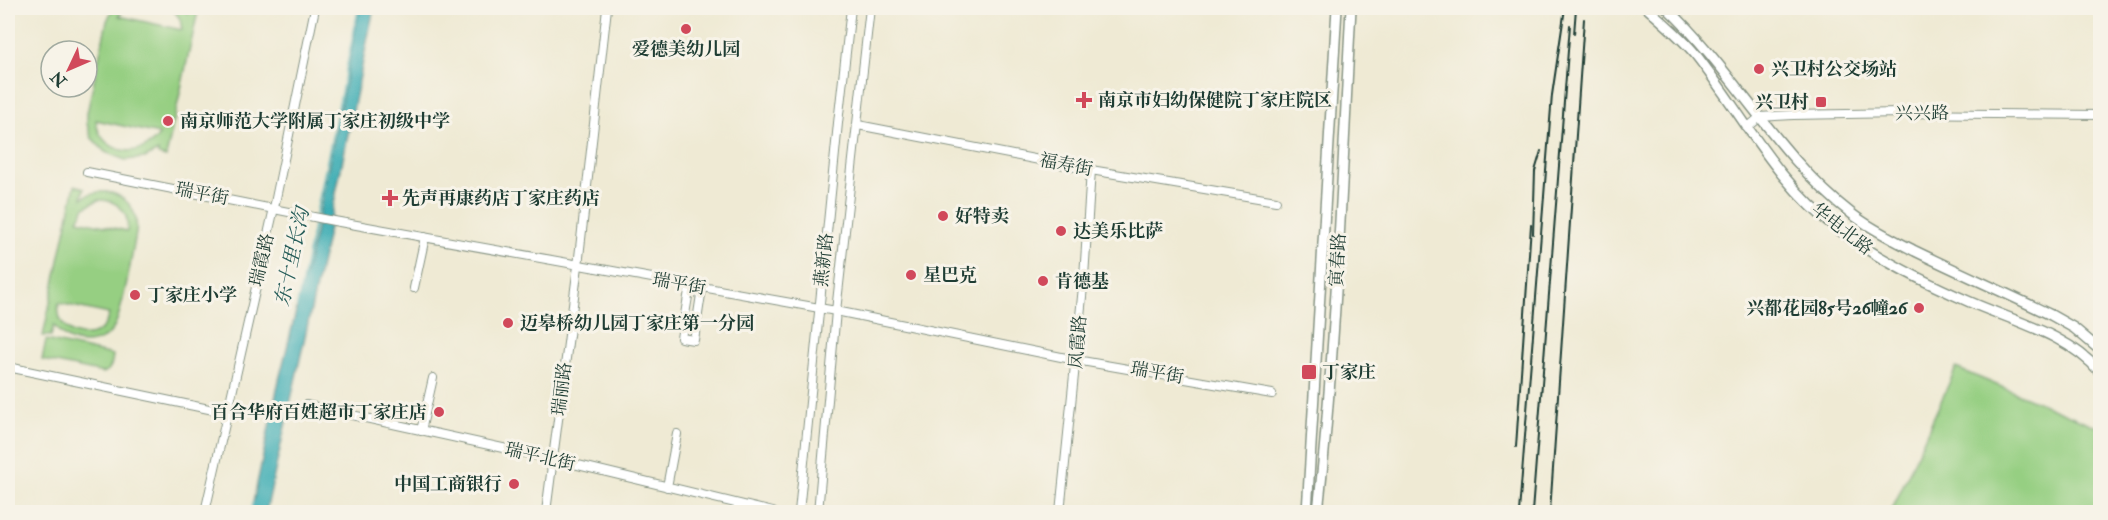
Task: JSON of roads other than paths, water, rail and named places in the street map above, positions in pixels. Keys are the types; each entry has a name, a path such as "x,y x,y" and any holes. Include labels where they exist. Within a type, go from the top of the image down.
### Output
{"main road":[{"name":"寅春路","path":"1307,513 1338,8"},
{"name":"寅春路","path":"1318,513 1328,412 1351,8"},
{"name":"华电北路","path":"1647,8 1694,53 1775,166 1814,209 1869,251 1903,271 1961,298 2042,331 2090,360 2100,372"},
{"name":"华电北路","path":"1667,8 1689,28 1806,171 1851,214 1939,262 2051,315 2074,328 2100,350"}],"street":[{"name":"瑞霞路","path":"205,513 274,208 315,8"},
{"name":"瑞丽路","path":"546,513 578,266 607,8"},
{"name":"燕新路","path":"799,513 851,8"},
{"name":"燕新路","path":"818,513 836,312 870,8"},
{"name":"兴兴路","path":"1760,117 1900,113 2100,115"},
{"path":"1747,129 1760,117"},
{"name":"福寿街","path":"858,125 1091,170 1276,201"},
{"name":"凤霞路","path":"1060,513 1076,360 1091,170"},
{"name":"瑞平街","path":"87,172 334,221 819,308 1076,360 1272,394"},
{"path":"414,288 425,237"},
{"path":"690,285 681,338 694,340 702,288"},
{"path":"8,367 228,413"},
{"path":"421,431 433,378"},
{"name":"瑞平北街","path":"306,405 553,459 773,513"},
{"path":"668,487 677,434"}],"water":[{"path":"360,8 374,8 326,242 266,512 251,512 279,380 315,234"}],"waterway":[{"name":"东十里长沟","path":"297,307 359,8"},
{"name":"东十里长沟","path":"251,512 253,503"}],"railway":[{"path":"1519,512 1552,95 1565,8"},
{"path":"1574,34 1576,8"},
{"path":"1550,512 1584,19"},
{"path":"1532,512 1570,25"},
{"path":"1533,234 1535,171 1541,151"},
{"path":"1516,447 1531,225"}],"place":[{"name":"爱德美幼儿园","path":"686,29"},
{"name":"兴卫村公交场站","path":"1759,69"},
{"name":"南京市妇幼保健院丁家庄院区","path":"1084,100"},
{"name":"兴卫村","path":"1821,102"},
{"name":"南京师范大学附属丁家庄初级中学","path":"168,121"},
{"name":"先声再康药店丁家庄药店","path":"390,198"},
{"name":"好特卖","path":"943,216"},
{"name":"达美乐比萨","path":"1061,231"},
{"name":"星巴克","path":"911,275"},
{"name":"肯德基","path":"1043,281"},
{"name":"丁家庄小学","path":"135,295"},
{"name":"兴都花园85号26幢26","path":"1919,308"},
{"name":"迈皋桥幼儿园丁家庄第一分园","path":"508,323"},
{"name":"丁家庄","path":"1309,372"},
{"name":"百合华府百姓超市丁家庄店","path":"439,412"},
{"name":"中国工商银行","path":"514,484"}]}
